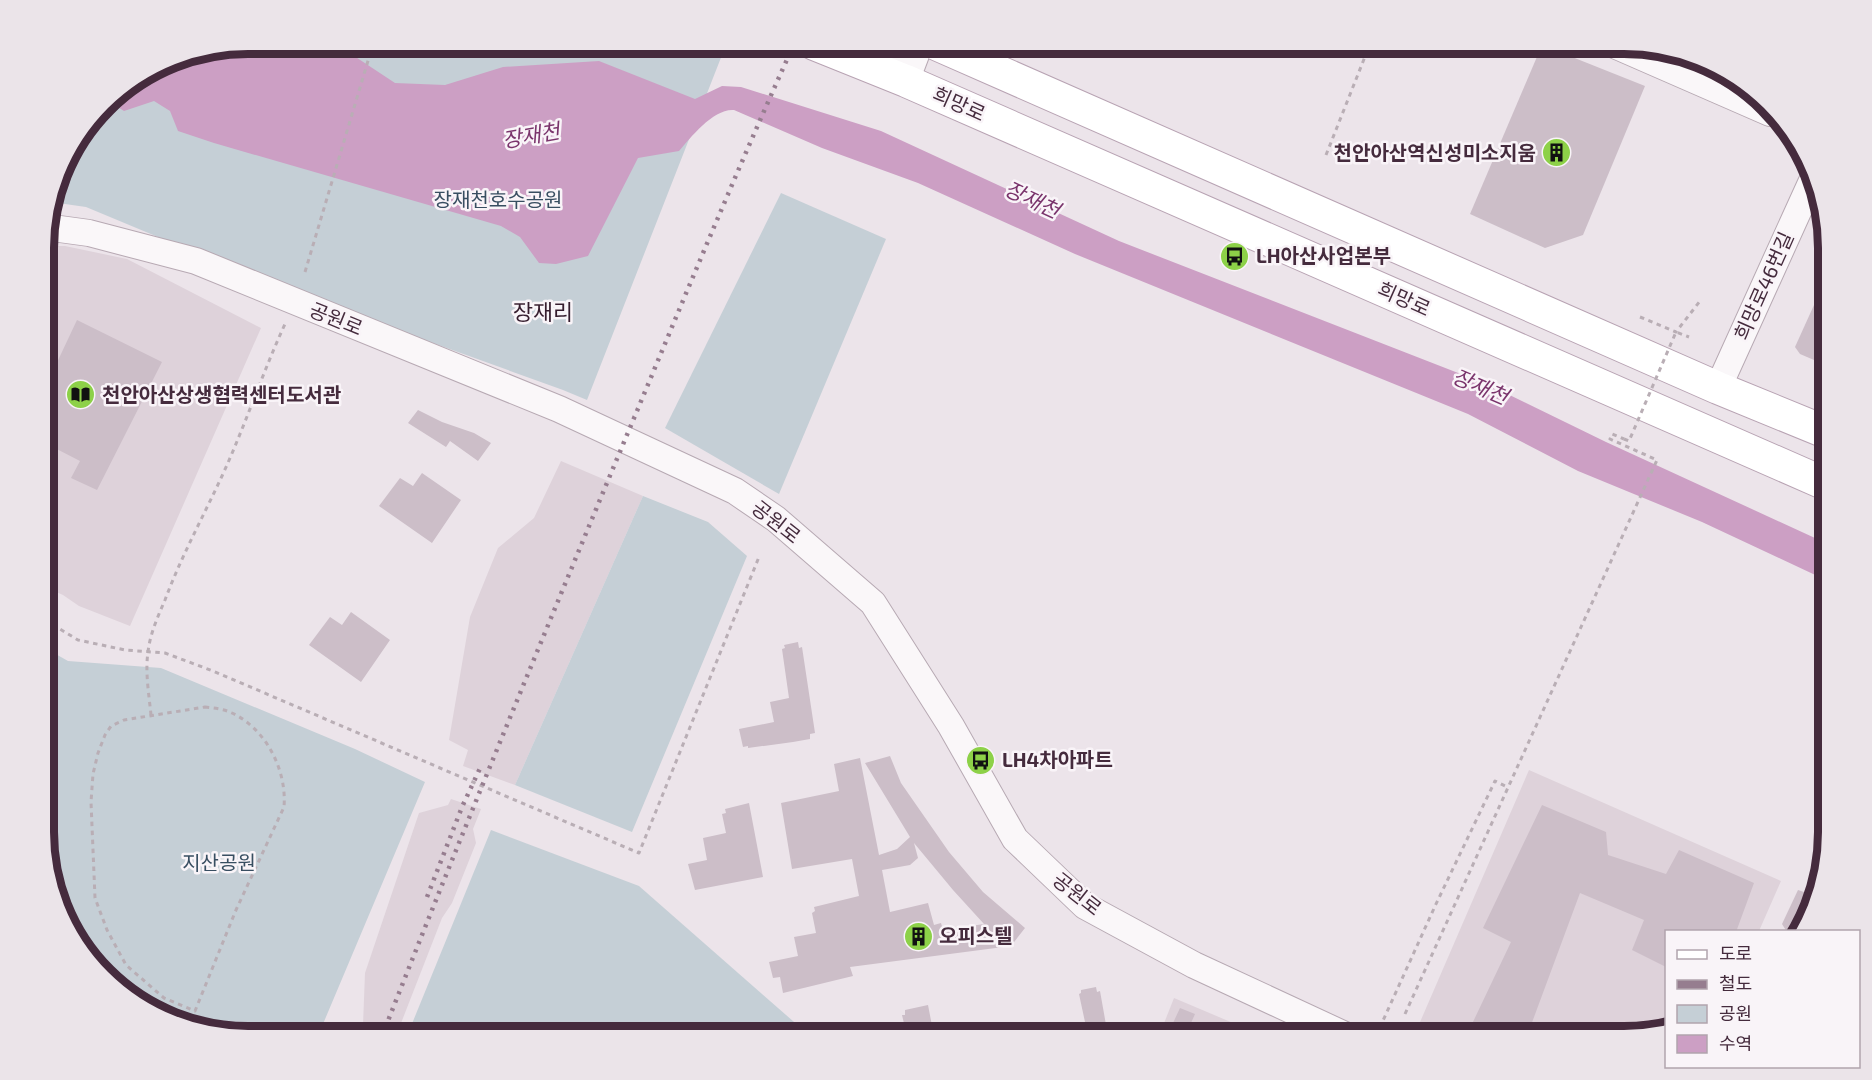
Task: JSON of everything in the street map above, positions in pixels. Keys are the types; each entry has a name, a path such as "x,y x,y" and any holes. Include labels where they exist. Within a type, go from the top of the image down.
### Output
{"main road":[{"name":"희망로","path":"839,54 1818,481"},
{"path":"959,54 1718,388 1818,429"}],"street":[{"path":"896,77 897,54"},
{"path":"896,77 913,54"},
{"path":"1637,55 1757,107"},
{"name":"희망로46번길","path":"1718,388 1809,188"},
{"name":"공원로","path":"56,228 89,233 196,261 559,409 735,491 776,519 873,603 951,726 1015,839 1085,906 1194,964 1326,1026"}],"path":[{"path":"305,272 370,54"},
{"path":"1326,155 1367,54"},
{"path":"1405,1014 1657,460 1610,439 1612,434 1629,441 1676,332 1700,301"},
{"path":"1640,317 1689,337"},
{"path":"151,715 147,668 148,651 154,626 177,569 236,444 285,324"},
{"path":"54,625 78,640 125,650 165,653 213,671 639,853 759,557"},
{"path":"205,706 231,712 251,725 267,746 281,770 285,792 284,807 236,910 195,1011 164,998 126,965 107,930 95,898 91,802 93,774 98,753 111,726 124,720 151,715 205,706"},
{"path":"1381,1026 1495,781 1508,787"}],"shaded area":[{"path":"54,246 65,246 127,259 261,328 130,626 79,606 54,591"},
{"path":"561,461 643,496 515,785 463,766 468,750 449,740 470,617 498,548 534,518"},
{"path":"1529,770 1781,881 1759,930 1665,930 1665,1021 1636,1026 1418,1026"},
{"path":"451,799 481,809 473,829 476,843 452,903 442,918 400,1026 363,1026 365,973 419,813 448,805"},
{"path":"1174,998 1240,1026 1163,1026"}],"green space":[{"name":"장재천호수공원","path":"248,54 722,55 587,400 333,307 86,207 60,203 74,162 94,130 120,102 140,87 186,64 210,58"},
{"path":"781,193 886,239 779,494 665,428"},
{"path":"643,496 708,522 747,556 632,832 515,785"},
{"name":"지산공원","path":"54,653 68,661 161,668 355,749 425,782 321,1026 248,1026 223,1024 174,1011 130,986 102,960 87,940 69,906 56,857"},
{"path":"491,830 639,886 799,1026 411,1026"}],"water":[{"name":"장재천","path":"248,54 351,54 395,83 445,85 503,67 599,61 695,99 722,86 741,87 881,131 1119,241 1489,385 1606,442 1818,539 1818,576 1702,522 1578,471 1468,414 1075,254 918,183 822,148 734,110 711,118 679,151 638,158 588,256 556,264 539,263 520,237 501,226 178,131 170,111 154,101 124,111 116,106 140,87 162,74 186,64 210,58"}],"building":[{"path":"1538,54 1565,54 1645,86 1583,235 1545,248 1470,214"},
{"path":"1818,296 1818,362 1800,354 1795,347"},
{"path":"77,320 162,362 97,490 71,478 80,461 54,448 54,369"},
{"path":"418,410 442,422 474,433 491,443 478,461 450,441 446,447 408,423"},
{"path":"422,473 461,500 432,543 379,506 400,478 413,486"},
{"path":"351,612 390,640 361,682 309,645 330,617 342,625"},
{"path":"798,642 799,648 802,647 815,733 810,734 810,739 743,747 739,729 774,722 770,702 789,698 782,649 785,648 784,645"},
{"path":"890,756 901,783 949,852 983,892 1025,928 1011,946 850,967 853,976 783,993 780,977 773,978 769,962 798,956 794,937 816,933 812,913 815,911 814,907 859,896 852,859 792,869 781,803 839,791 834,764 860,758 879,855 897,849 910,837 865,763","holes":["914,843 984,924 943,930 941,923 934,925 928,903 890,912 882,870 910,865 918,858"]},
{"path":"749,803 763,877 695,890 688,864 707,860 703,838 726,833 722,814 726,813 725,809"},
{"path":"1542,805 1606,832 1608,855 1666,874 1679,850 1754,883 1737,930 1665,930 1665,966 1632,950 1644,920 1580,893 1531,1026 1476,1026 1472,1024 1511,942 1483,928"},
{"path":"1798,890 1807,893 1791,930 1786,930 1782,924"},
{"path":"1096,987 1097,992 1100,991 1106,1026 1086,1026 1079,994 1081,990"},
{"path":"928,1005 932,1026 905,1026 902,1015 905,1015 905,1010"},
{"path":"1180,1008 1195,1014 1191,1023 1198,1026 1172,1026"}],"railway":[{"path":"386,1026 614,466 790,54"},
{"path":"427,897 462,807 482,764"}],"place":[{"name":"천안아산역신성미소지움","path":"1557,153"},
{"name":"LH아산사업본부","path":"1235,256"},
{"name":"천안아산상생협력센터도서관","path":"81,395"},
{"name":"LH4차아파트","path":"981,760"},
{"name":"오피스텔","path":"918,936"}],"district":[{"name":"장재리","path":"543,312"}]}
